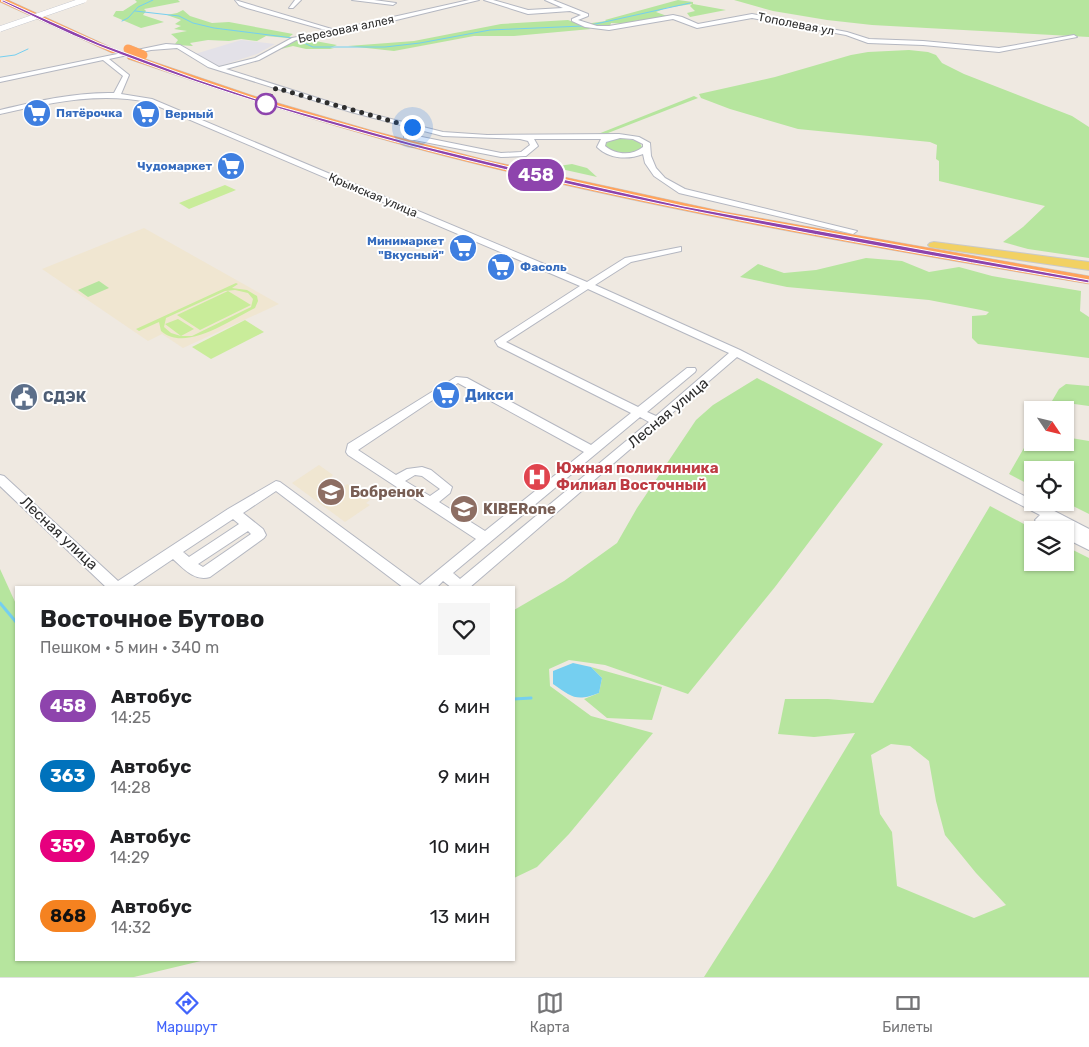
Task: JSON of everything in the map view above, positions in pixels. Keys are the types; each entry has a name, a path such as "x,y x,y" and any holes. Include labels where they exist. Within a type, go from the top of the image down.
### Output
{"highway":[{"path":"2,0 115,51 143,55 281,100 407,136 594,180 853,230 931,249"},
{"path":"18,0 129,53 269,105 391,139 683,208 931,249 1089,270"}],"main road":[{"path":"931,249 1089,266"},
{"path":"931,249 1089,282"}],"street":[{"path":"0,28 77,0"},
{"path":"0,28 84,0"},
{"path":"238,0 241,4 249,7 337,32"},
{"path":"291,7 298,0"},
{"path":"355,0 393,3"},
{"path":"386,8 400,0"},
{"name":"Березовая аллея","path":"220,69 257,59 294,39 337,32 476,0"},
{"path":"487,0 528,12 557,12 571,9"},
{"path":"548,0 571,9"},
{"name":"Тополевая ул","path":"571,9 586,15 574,21 592,28 622,26 674,17 697,26 752,16 847,34 868,41 932,43 999,50 1074,36"},
{"path":"380,14 387,21"},
{"path":"0,80 172,45 182,48 210,66 302,96 429,131 455,136 626,136 638,139 646,143 648,161 655,174 664,182 682,191 853,230"},
{"path":"104,58 126,75 117,94"},
{"name":"Крымская улица","path":"0,112 74,97 117,94 159,103 586,285 736,352 1089,535"},
{"path":"407,136 501,155 523,154 534,146 533,142 527,139 503,136"},
{"path":"613,137 601,144 603,149 611,153 629,155 641,153 647,148"},
{"path":"657,421 500,343 501,340 628,260 678,249"},
{"path":"736,352 749,368 1044,521"},
{"name":"Лесная улица","path":"461,586 721,367 736,352"},
{"path":"428,586 691,370"},
{"path":"485,538 352,452 352,448 456,380 463,380 592,451"},
{"path":"396,481 412,470 418,469 446,487 446,490 430,503"},
{"name":"Лесная улица","path":"0,479 116,586"},
{"path":"136,583 173,552 276,485 412,586"},
{"path":"173,552 200,573 205,573 256,538 258,532 233,512"},
{"path":"1074,537 1089,545"},
{"path":"443,573 459,586"}],"shaded area":[{"path":"241,40 275,44 257,54 217,67 195,54"},
{"path":"144,228 279,304 183,348 162,334 148,341 42,269"},
{"name":"Бобренок","path":"319,465 333,475 331,477 345,486 347,484 370,500 366,503 370,505 345,522 292,483"}],"green space":[{"path":"135,0 178,0 180,2 144,9 146,11 143,15 164,22 141,28 113,16 116,11 123,11 137,2"},
{"path":"678,0 726,10 690,17 687,13 695,11 690,6 692,4 666,8 656,12 667,16 640,22 626,22 627,24 611,23 610,26 602,27 585,24 606,21"},
{"path":"734,0 1089,0 1089,37 872,25 773,11"},
{"path":"183,10 190,16 212,23 229,22 293,34 288,38 266,36 257,41 241,39 229,41 208,40 190,43 193,46 177,45 175,44 178,40 171,34 187,31 174,29 181,26 175,24 181,20 167,15"},
{"path":"568,20 591,29 514,36 474,36 394,51 348,46 414,41 501,24"},
{"path":"307,39 302,42 315,41 337,45 330,48 334,49 306,49 293,46 277,50 293,41"},
{"path":"909,50 936,55 942,63 964,74 1072,116 1089,127 1089,258 1028,249 1003,242 1023,227 1045,206 939,181 939,161 936,159 937,145 930,142 798,129 730,109 701,98 699,94 775,77 851,55 868,52"},
{"path":"694,96 698,98 608,133 598,134"},
{"path":"618,138 639,141 642,147 629,153 615,152 606,148 606,142"},
{"path":"572,164 587,168 597,177 552,167"},
{"path":"225,185 236,190 189,209 179,203"},
{"path":"866,258 902,261 929,272 959,267 992,276 1081,291 1080,311 1089,317 1089,358 978,344 972,338 972,316 986,315 989,312 981,310 929,300 787,287 740,277 758,264 784,273 816,270"},
{"path":"99,281 109,288 88,297 78,290"},
{"path":"236,283 238,284 232,288 247,290 257,296 258,301 255,308 221,326 195,336 171,337 161,331 159,322 139,331 136,329","holes":["235,290 248,293 253,299 251,307 192,336 181,336 171,333 164,327 166,318 225,291"]},
{"path":"228,291 251,305 200,330 177,315"},
{"path":"178,319 194,329 181,336 165,324"},
{"path":"245,320 264,332 211,359 192,347"},
{"path":"757,378 883,444 775,587 688,694 605,665 569,660 549,669 550,686 591,716 653,733 569,834 537,867 515,878 515,609 564,581 617,543 637,508 696,420 713,405"},
{"path":"1066,384 1089,386 1089,406 1074,404 1074,401 1052,401 1059,389"},
{"path":"1074,438 1089,441 1089,514 1074,506 1074,461 1024,461 1024,482 1009,474 1024,448 1024,451 1074,451"},
{"path":"990,506 1024,524 1024,571 1074,571 1074,550 1089,558 1089,977 704,977 773,869 855,733 814,737 778,734 785,699 828,699 873,703","holes":["891,744 910,746 929,761 936,801 945,835 976,873 1006,905 974,918 897,886 892,832 880,814 871,755"]},
{"path":"0,569 15,602 15,961 201,961 134,977 0,977"},
{"path":"591,667 662,687 652,720 607,718 584,699 599,693 602,678"}],"water":[{"path":"573,663 591,667 602,678 599,693 579,698 570,695 553,684 553,671"}],"waterway":[{"path":"122,21 128,18 138,7 153,0"},
{"path":"591,25 690,3"},
{"path":"135,11 179,16 193,23 214,28 293,38"},
{"path":"297,40 313,47 385,47 420,43 490,30 583,26"},
{"path":"0,57 15,55 28,49"},
{"path":"0,603 15,621"},
{"path":"515,699 531,698"}],"bus line":[{"name":"458","path":"2,0 98,44 194,80 269,105 409,144 522,172 763,224 1089,280"}],"place":[{"name":"Пятёрочка","path":"37,113"},
{"name":"Верный","path":"146,114"},
{"name":"Чудомаркет","path":"231,166"},
{"name":"Минимаркет \"Вкусный\"","path":"463,248"},
{"name":"Фасоль","path":"501,267"},
{"name":"Дикси","path":"446,395"},
{"name":"СДЭК","path":"24,397"},
{"name":"Южная поликлиника Филиал Восточный","path":"537,477"},
{"name":"Бобренок","path":"331,492"},
{"name":"KIBERone","path":"464,509"}],"route":[{"path":"266,104 276,88 412,127"}]}
